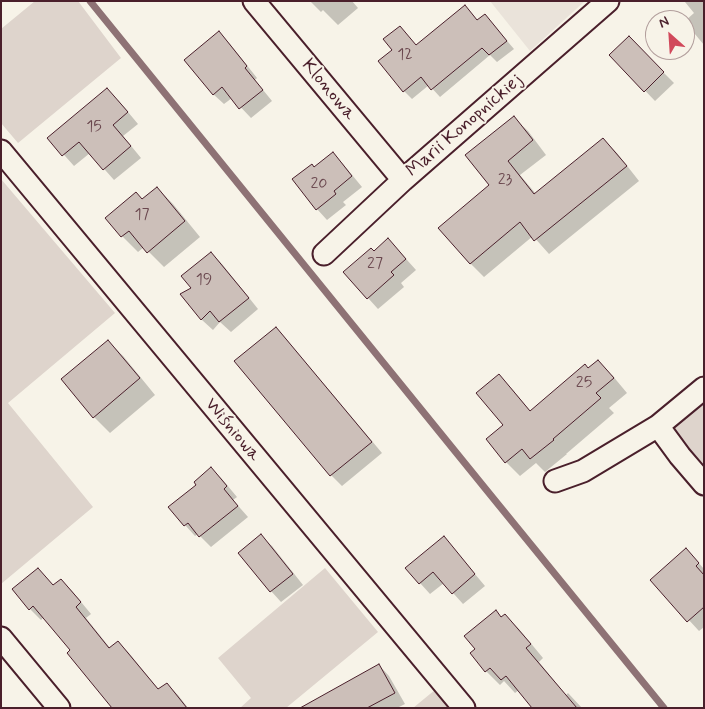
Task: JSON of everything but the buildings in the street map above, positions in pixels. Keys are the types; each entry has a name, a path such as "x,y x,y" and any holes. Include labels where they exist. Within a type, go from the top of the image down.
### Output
{"street":[{"name":"Klonowa","path":"254,1 403,180"},
{"name":"Marii Konopnickiej","path":"324,254 403,180 608,1"},
{"name":"Wiśniowa","path":"1,152 464,708"},
{"path":"555,481 583,471 658,426 704,388"},
{"path":"658,426 704,484"},
{"path":"1,638 59,708"}],"shaded area":[{"path":"35,1 78,1 121,58 18,143 1,123 1,29"},
{"path":"490,1 585,1 530,51"},
{"path":"1,179 115,313 8,403 93,507 1,584"},
{"path":"704,397 704,473 673,429 679,420"},
{"path":"325,568 378,632 286,708 240,708 251,698 218,658"},
{"path":"435,690 449,708 413,708 430,694"}],"waterway":[{"path":"90,1 664,708"}]}
